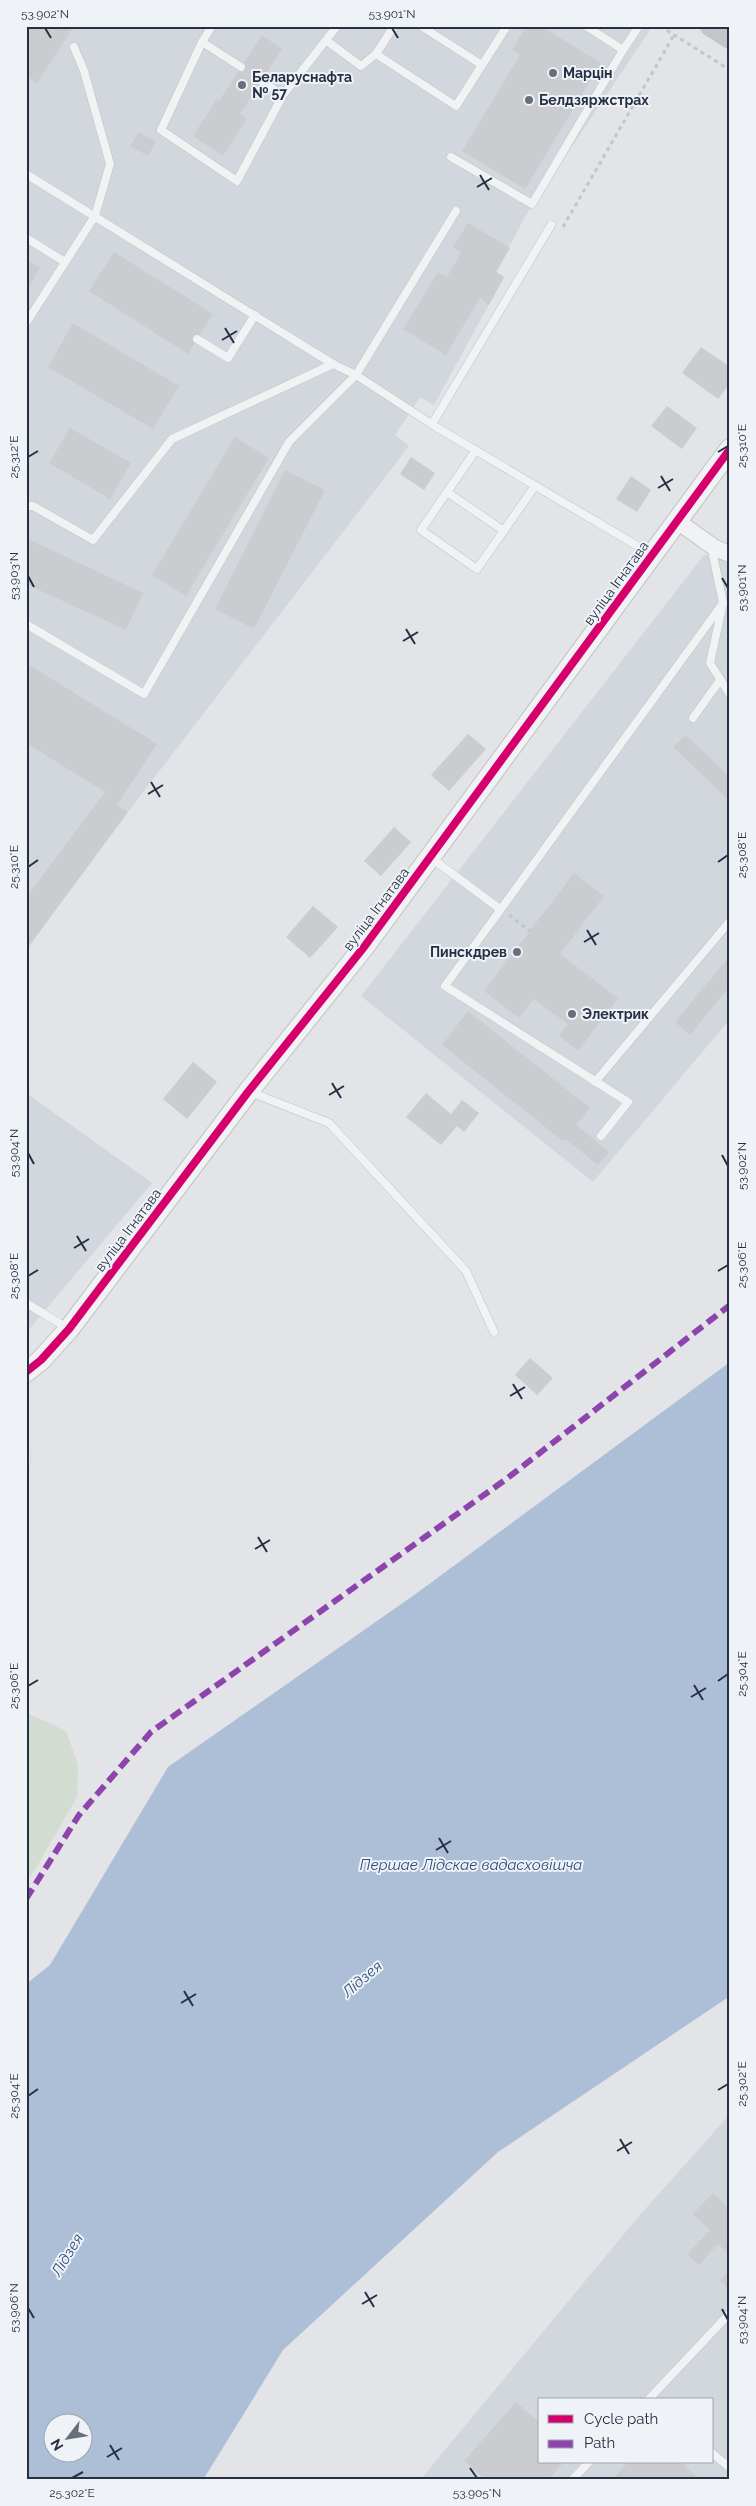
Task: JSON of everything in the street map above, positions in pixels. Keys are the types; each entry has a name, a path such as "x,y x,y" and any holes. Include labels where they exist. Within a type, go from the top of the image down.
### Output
{"main road":[{"path":"711,26 730,38"}],"street":[{"name":"вуліца Ігнатава","path":"26,1372 41,1360 69,1329 248,1092 364,947 730,449"},
{"path":"677,521 722,551"}],"lane":[{"path":"212,26 202,42 161,130 237,181 283,95 337,26"},
{"path":"327,41 361,66 376,54 394,26"},
{"path":"421,26 482,65"},
{"path":"586,26 623,50"},
{"path":"451,156 532,204 639,26"},
{"path":"376,54 456,106 504,27"},
{"path":"202,42 241,68"},
{"path":"26,323 95,216 110,164 84,71 74,47"},
{"path":"261,81 283,95"},
{"path":"26,174 333,364 356,375 432,424 652,555"},
{"path":"26,624 144,694 289,442 356,375 456,211"},
{"path":"432,424 551,225"},
{"path":"26,238 65,262"},
{"path":"197,339 228,358 255,315"},
{"path":"26,506 33,506 93,540 172,439 333,364"},
{"path":"476,450 421,530 477,569 535,486"},
{"path":"447,492 504,531"},
{"path":"722,551 713,555 723,602 710,663 730,696"},
{"path":"601,1136 628,1102 445,986 723,602"},
{"path":"693,718 720,680"},
{"path":"430,857 500,909"},
{"path":"595,1082 730,921"},
{"path":"248,1092 330,1123 466,1271 494,1332"},
{"path":"26,1303 69,1329"},
{"path":"26,1455 26,1461"},
{"path":"650,2398 730,2313"},
{"path":"714,2455 730,2468"},
{"path":"572,2480 587,2464"}],"path":[{"path":"660,26 730,70"},
{"path":"558,236 674,35"},
{"path":"500,909 530,931"}],"shaded area":[{"path":"26,26 644,26 650,30 526,215 496,272 504,277 434,405 420,397 395,435 409,446 128,812 26,950"},
{"path":"722,554 730,559 730,1019 593,1182 361,996 704,555"},
{"path":"26,1093 152,1183 26,1333"},
{"path":"27,1713 66,1731 78,1765 77,1797 35,1870 26,1880"},
{"path":"730,2114 730,2480 420,2480 639,2216"}],"water":[{"name":"Першае Лідскае вадасховішча","path":"730,1362 730,1996 498,2152 283,2350 203,2480 26,2480 26,1984 50,1965 168,1767 417,1593"}],"building":[{"path":"26,26 74,26 37,83 26,76"},
{"path":"526,26 541,26 601,63 525,189 462,151 520,55 512,50"},
{"path":"262,35 282,49 240,114 247,119 223,156 193,136 217,99 219,101"},
{"path":"139,132 156,142 148,156 130,146"},
{"path":"468,223 510,248 496,272 504,277 489,305 480,298 446,355 403,329 438,272 447,277 461,253 453,247"},
{"path":"114,252 213,314 188,354 89,291"},
{"path":"26,260 40,268 26,292"},
{"path":"73,323 179,386 153,429 48,367"},
{"path":"701,347 730,367 730,383 718,399 682,373"},
{"path":"667,406 697,428 682,449 651,426"},
{"path":"70,428 131,463 110,499 49,463"},
{"path":"235,437 269,458 186,596 152,575"},
{"path":"411,457 435,473 424,490 400,474"},
{"path":"285,470 325,490 254,629 215,609"},
{"path":"631,476 651,490 637,512 616,499"},
{"path":"26,538 143,593 126,630 26,584"},
{"path":"26,663 157,744 117,805 128,812 26,950 26,898 105,792 26,743"},
{"path":"468,734 486,749 449,791 431,775"},
{"path":"686,735 730,777 730,801 673,747"},
{"path":"394,827 411,842 381,876 364,861"},
{"path":"574,873 604,896 560,954 618,998 578,1051 559,1036 568,1024 534,999 519,1018 484,991"},
{"path":"313,906 338,927 310,958 286,937"},
{"path":"729,957 730,986 690,1035 675,1022"},
{"path":"468,1011 590,1108 576,1125 609,1152 598,1165 565,1139 563,1141 442,1045"},
{"path":"193,1062 217,1082 187,1119 163,1099"},
{"path":"426,1093 451,1114 462,1100 479,1113 464,1132 457,1126 441,1145 406,1117"},
{"path":"530,1358 553,1378 537,1395 515,1375"},
{"path":"713,2193 730,2209 730,2255 718,2244 699,2265 687,2254 710,2230 693,2214"},
{"path":"730,2270 730,2290 720,2281"},
{"path":"516,2402 538,2421 538,2464 562,2464 548,2480 486,2480 464,2461"},
{"path":"626,2464 683,2464 700,2480 612,2480"}],"marked path":[{"path":"26,1899 79,1815 151,1732 505,1480 730,1305"}],"cycle path":[{"path":"26,1372 41,1360 69,1329 248,1092 364,947 730,449"}],"place":[{"name":"Марцін","path":"553,73"},
{"name":"Беларуснафта № 57","path":"242,85"},
{"name":"Белдзяржстрах","path":"529,100"},
{"name":"Пинскдрев","path":"517,952"},
{"name":"Электрик","path":"572,1014"}],"water label":[{"name":"Лідзея","path":"362,1979"},
{"name":"Лідзея","path":"67,2255"}]}
